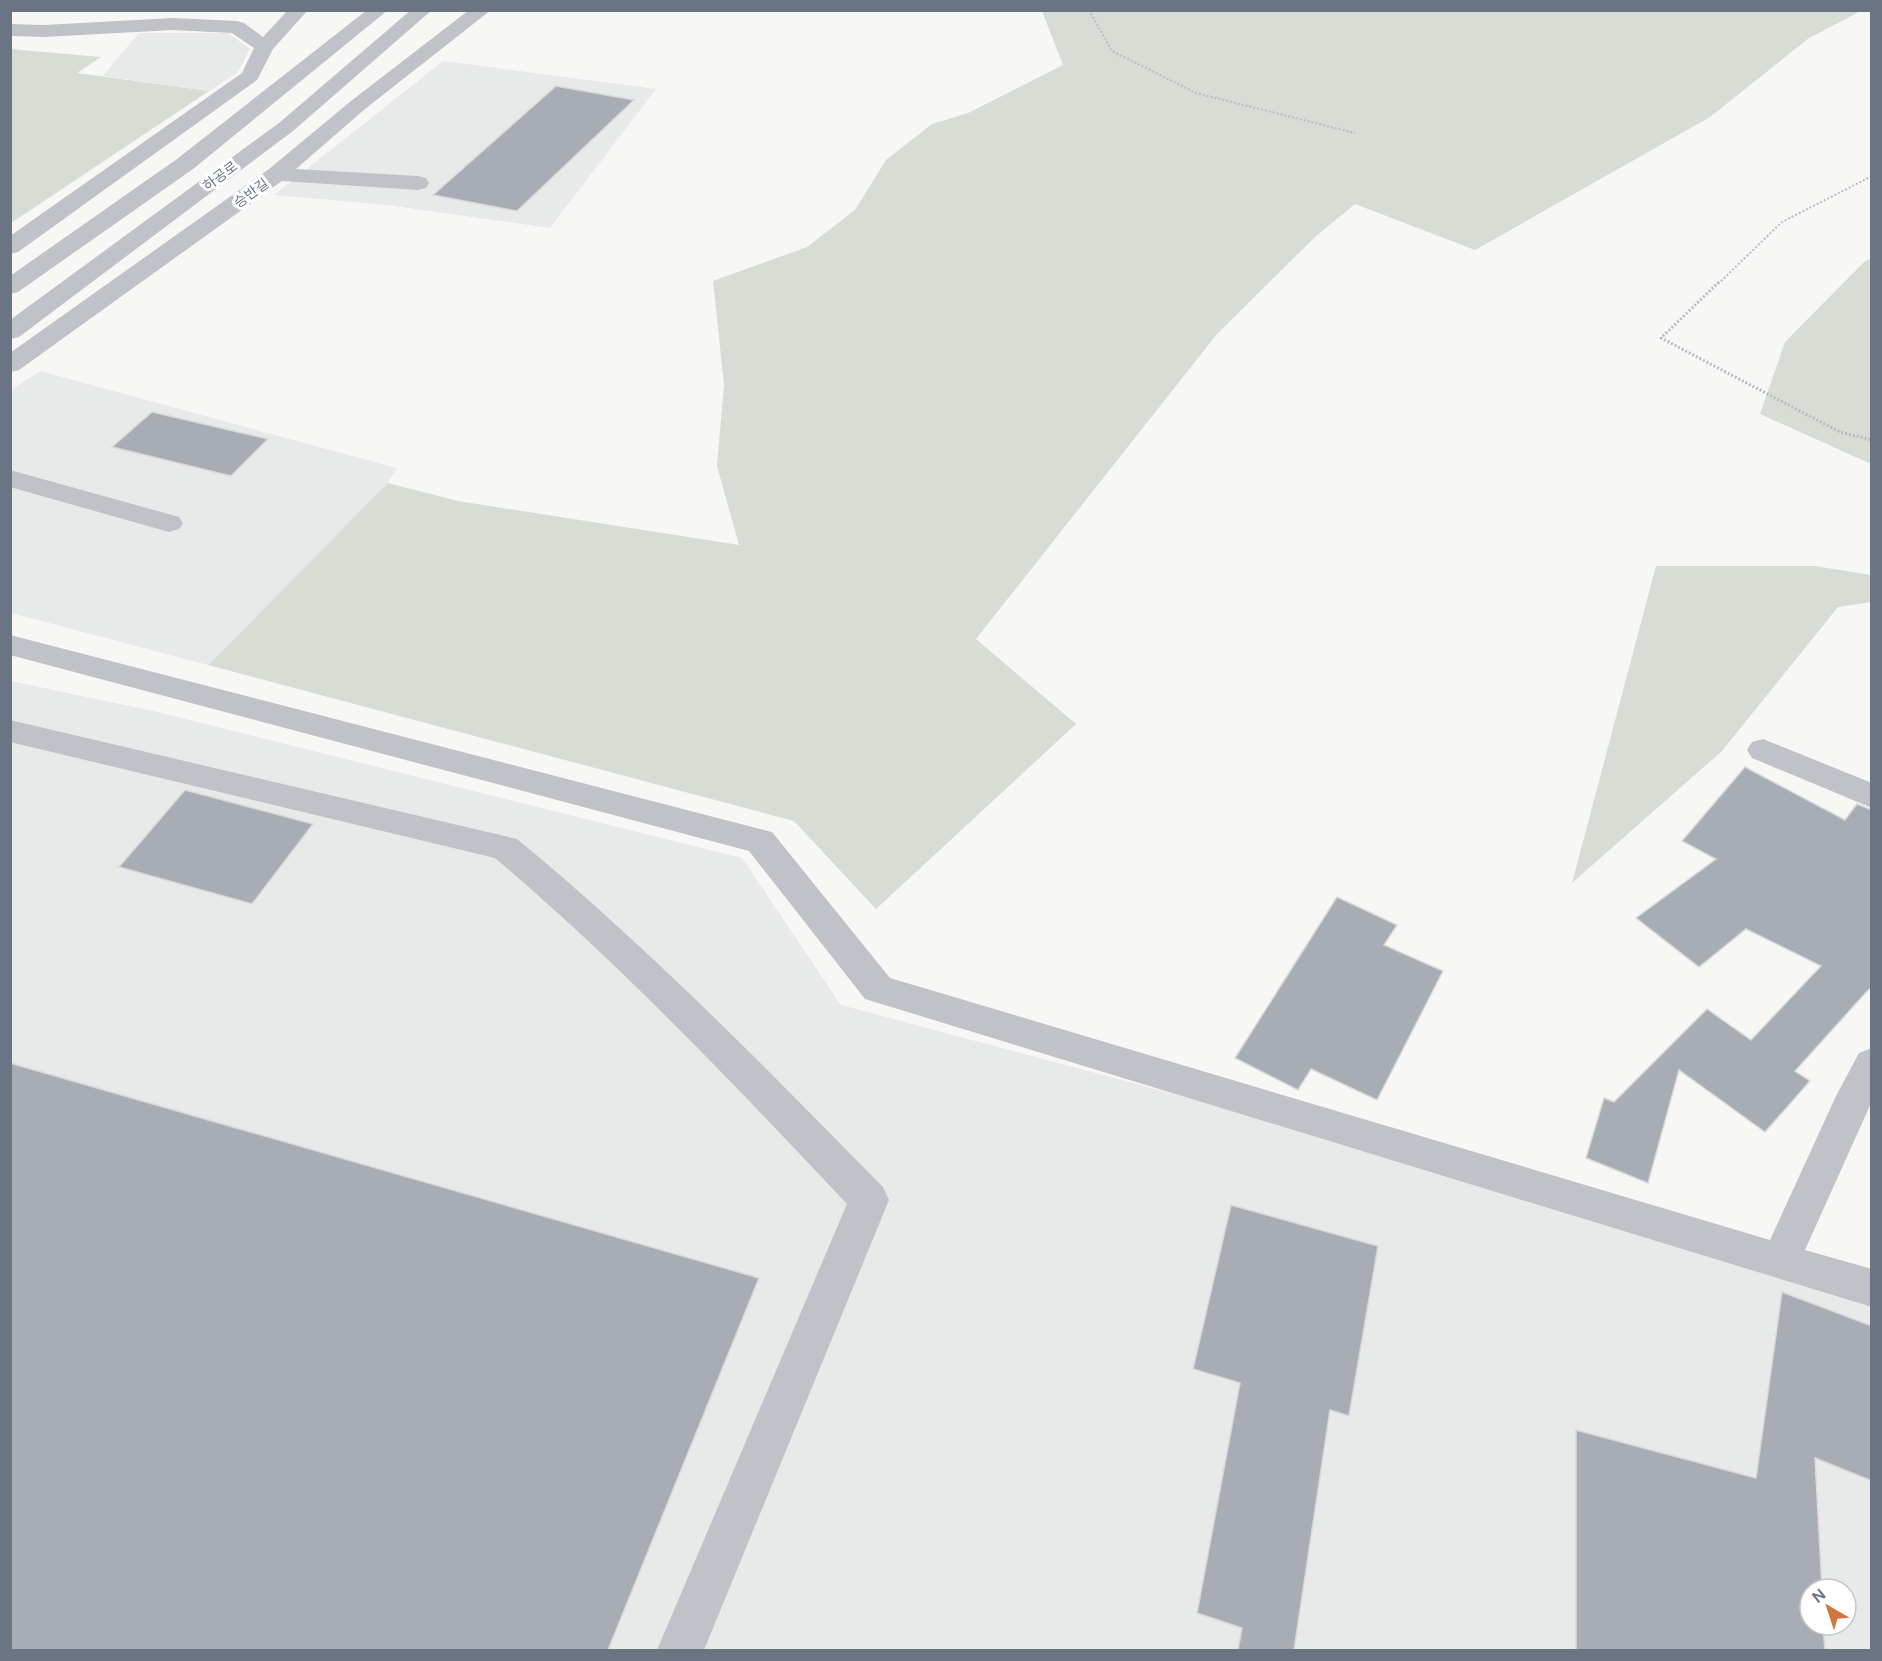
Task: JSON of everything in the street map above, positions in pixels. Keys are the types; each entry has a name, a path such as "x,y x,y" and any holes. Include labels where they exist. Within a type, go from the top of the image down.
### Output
{"street":[{"path":"10,247 250,76 264,47 299,10"},
{"name":"하공로","path":"10,287 185,164 380,10"},
{"name":"하공로","path":"10,332 286,127 423,10"},
{"name":"승반길","path":"10,365 277,174 358,105 482,10"},
{"path":"10,30 45,31 173,24 237,27 264,47"},
{"path":"277,174 418,183"},
{"path":"10,478 169,522"},
{"path":"10,645 760,841 878,989 1872,1288"},
{"path":"10,731 506,848 566,897 599,929 738,1065 869,1200 681,1650"},
{"path":"1763,750 1872,796"},
{"path":"1780,1262 1855,1096 1872,1064"}],"path":[{"path":"1089,10 1112,51 1196,93 1355,133"},
{"path":"1872,176 1782,222 1660,338 1840,432 1872,440"}],"shaded area":[{"path":"1042,11 1861,11 1809,38 1710,117 1475,250 1355,204 1315,237 1217,334 976,639 1076,724 876,909 794,821 208,665 388,483 458,501 739,545 717,466 724,385 713,281 807,247 855,210 886,160 932,124 968,113 1063,65"},
{"path":"139,33 228,33 250,49 238,72 209,91 103,76"},
{"path":"11,49 101,57 77,73 209,91 11,223"},
{"path":"443,61 656,89 550,228 387,205 274,195"},
{"path":"1872,259 1871,464 1760,414 1785,342 1865,261"},
{"path":"40,371 397,468 388,483 208,665 11,613 10,391"},
{"path":"1656,566 1815,566 1871,575 1871,602 1838,607 1722,751 1572,883"},
{"path":"11,681 158,712 742,858 841,1005 1612,1211 1871,1290 1871,1650 11,1650"}],"building":[{"path":"556,86 634,100 517,211 433,195"},
{"path":"152,412 268,439 231,476 112,447"},
{"path":"1745,767 1845,820 1857,804 1872,810 1872,990 1869,989 1795,1071 1810,1081 1765,1132 1679,1070 1648,1183 1586,1158 1604,1098 1614,1102 1707,1009 1751,1040 1821,966 1746,929 1699,967 1636,918 1716,859 1682,841"},
{"path":"185,790 313,824 252,904 119,867"},
{"path":"1337,897 1397,925 1384,945 1443,971 1377,1100 1311,1069 1298,1090 1235,1058"},
{"path":"10,1063 759,1278 608,1650 10,1650"},
{"path":"1231,1205 1378,1246 1349,1416 1330,1410 1294,1650 1238,1650 1242,1628 1197,1613 1240,1383 1193,1369"},
{"path":"1782,1292 1872,1326 1872,1481 1815,1458 1821,1577 1798,1577 1798,1637 1824,1637 1825,1650 1576,1650 1576,1430 1756,1478"}]}
